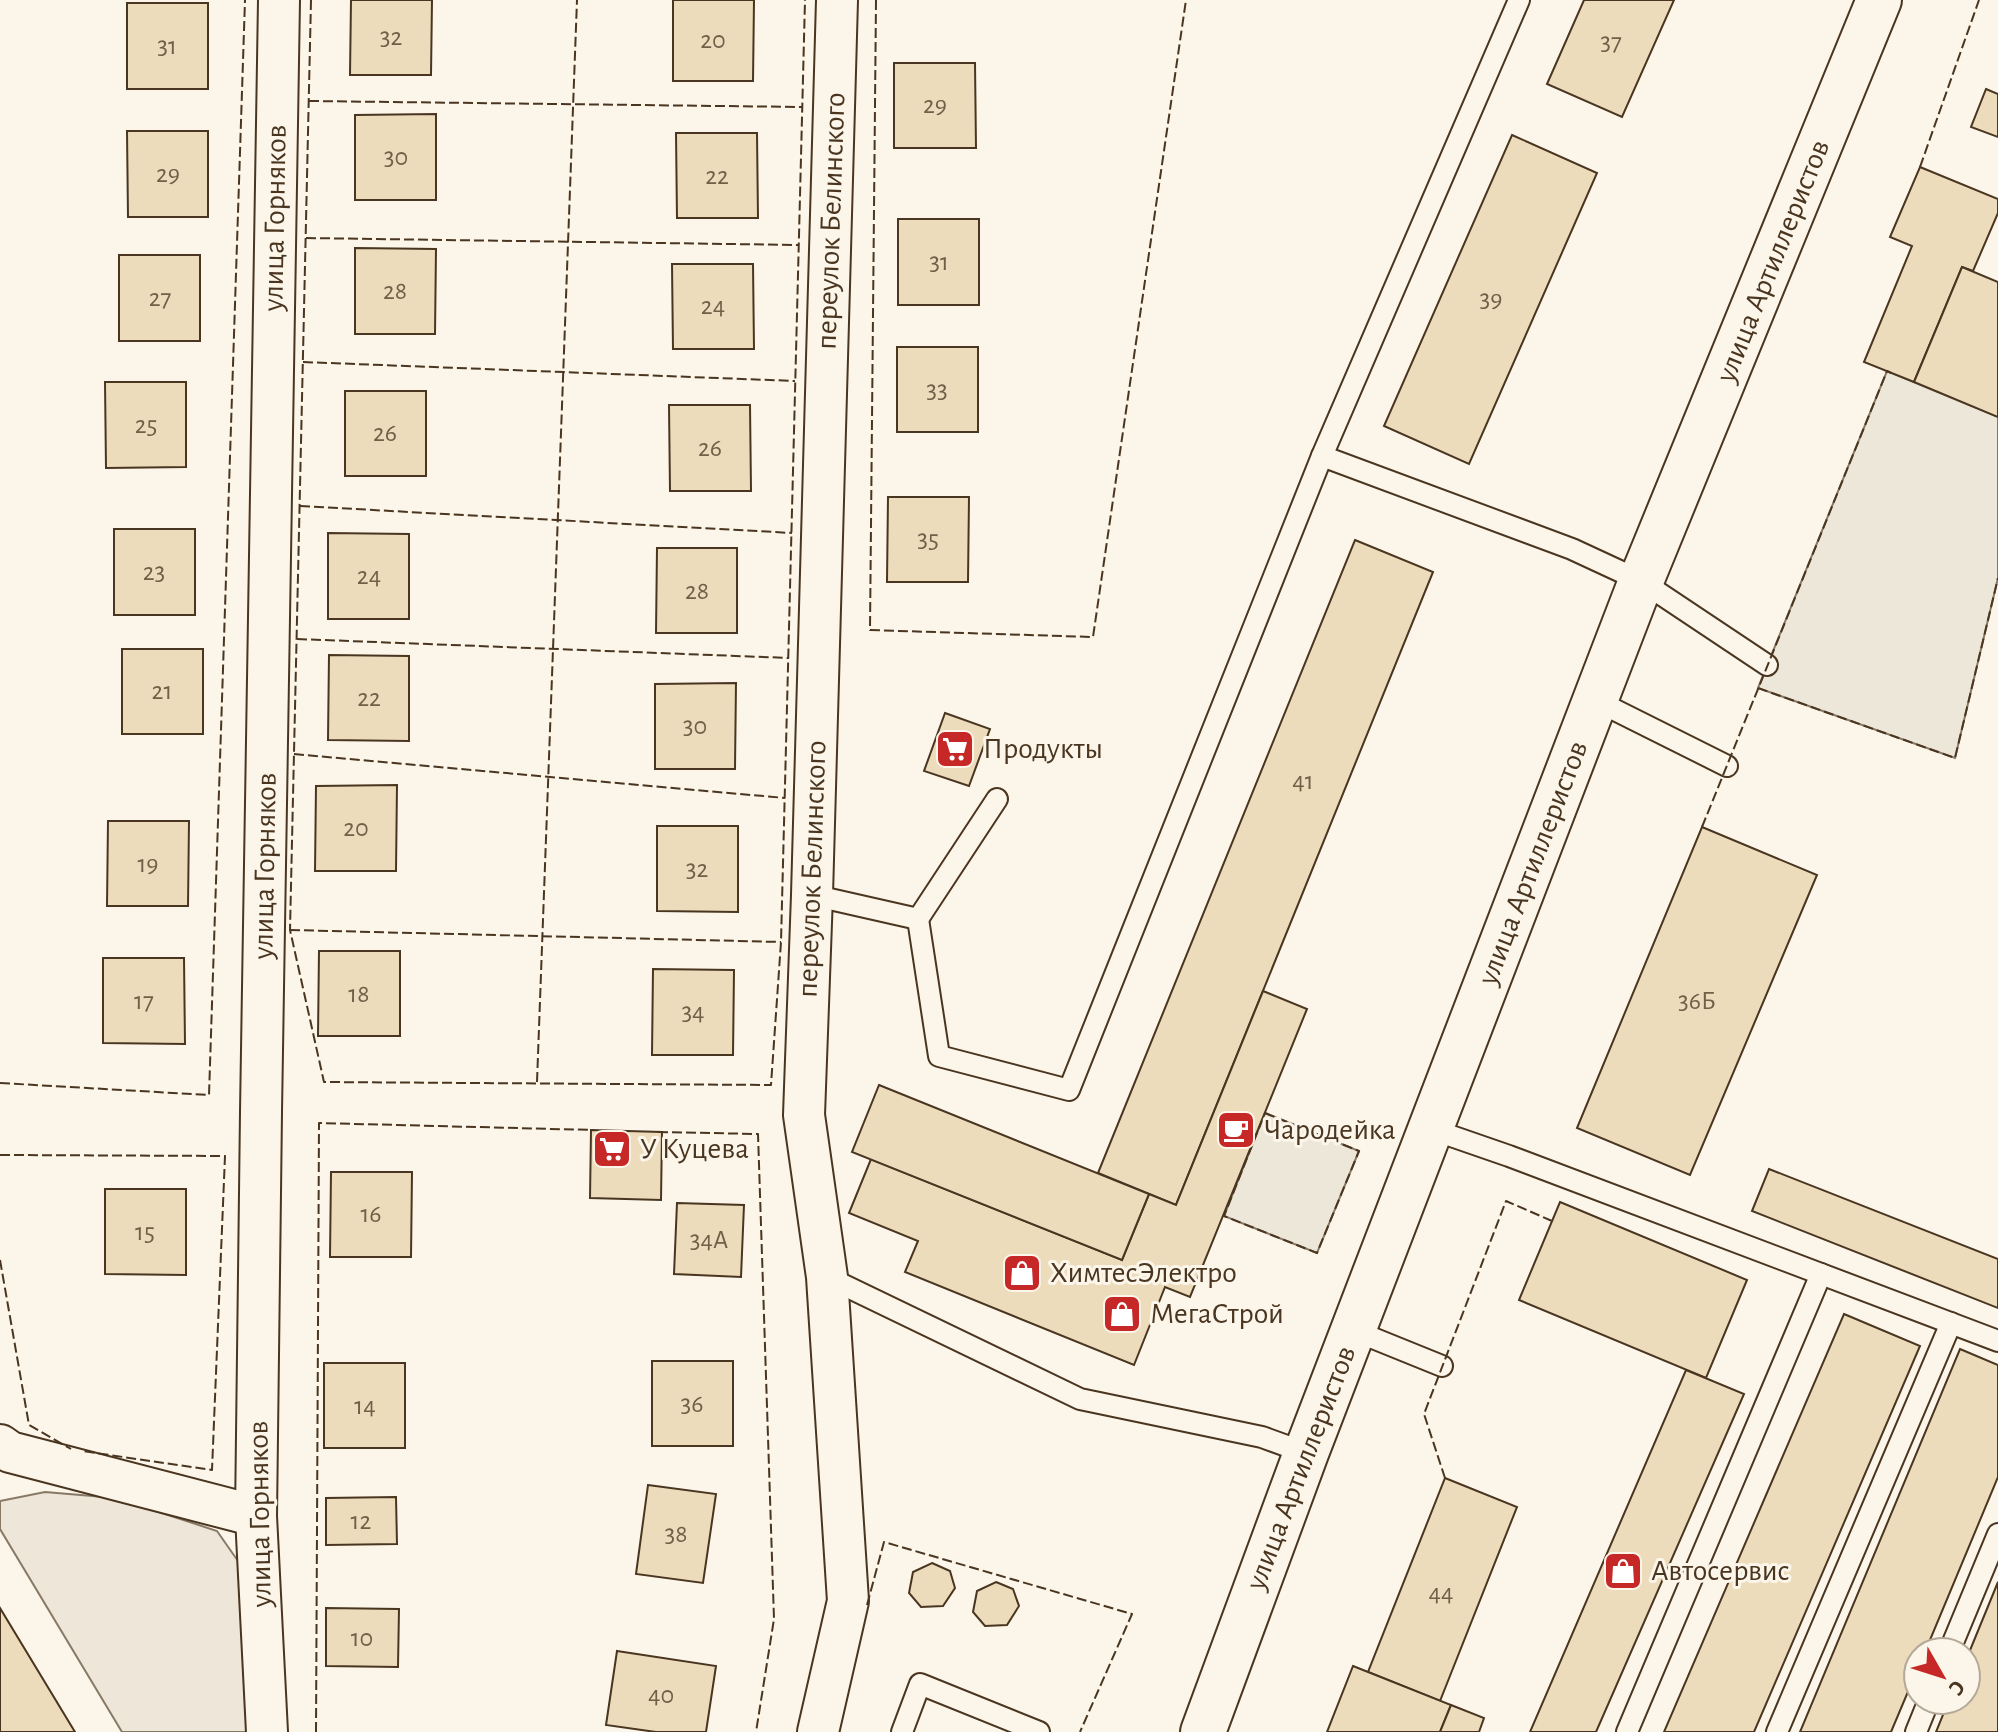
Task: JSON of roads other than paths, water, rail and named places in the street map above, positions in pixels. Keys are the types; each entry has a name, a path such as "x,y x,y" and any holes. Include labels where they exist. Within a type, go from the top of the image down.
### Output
{"street":[{"name":"улица Горняков","path":"267,1732 256,1516 279,0"},
{"name":"переулок Белинского","path":"818,1732 848,1601 827,1277 804,1115 837,0"},
{"name":"улица Артиллеристов","path":"1203,1732 1306,1453 1641,581 1879,0"},
{"path":"0,1445 10,1452 256,1516"}],"lane":[{"path":"997,799 918,919 939,1056 1069,1090 1322,456 1519,0"},
{"path":"1322,456 1572,549 1641,581 1767,665"},
{"path":"1595,700 1727,766"},
{"path":"812,895 918,919"},
{"path":"1431,1129 1998,1341"},
{"path":"1627,1732 1821,1274"},
{"path":"827,1277 1080,1399 1262,1437 1306,1453"},
{"path":"1777,1732 1951,1323"},
{"path":"1353,1330 1442,1366"},
{"path":"1956,1636 1998,1534"},
{"path":"902,1732 920,1684 1039,1732"}],"place":[{"name":"Продукты","path":"955,749"},
{"name":"Чародейка","path":"1236,1130"},
{"name":"У Куцева","path":"612,1149"},
{"name":"ХимтесЭлектро","path":"1022,1273"},
{"name":"МегаСтрой","path":"1122,1314"},
{"name":"Автосервис","path":"1623,1571"}]}
